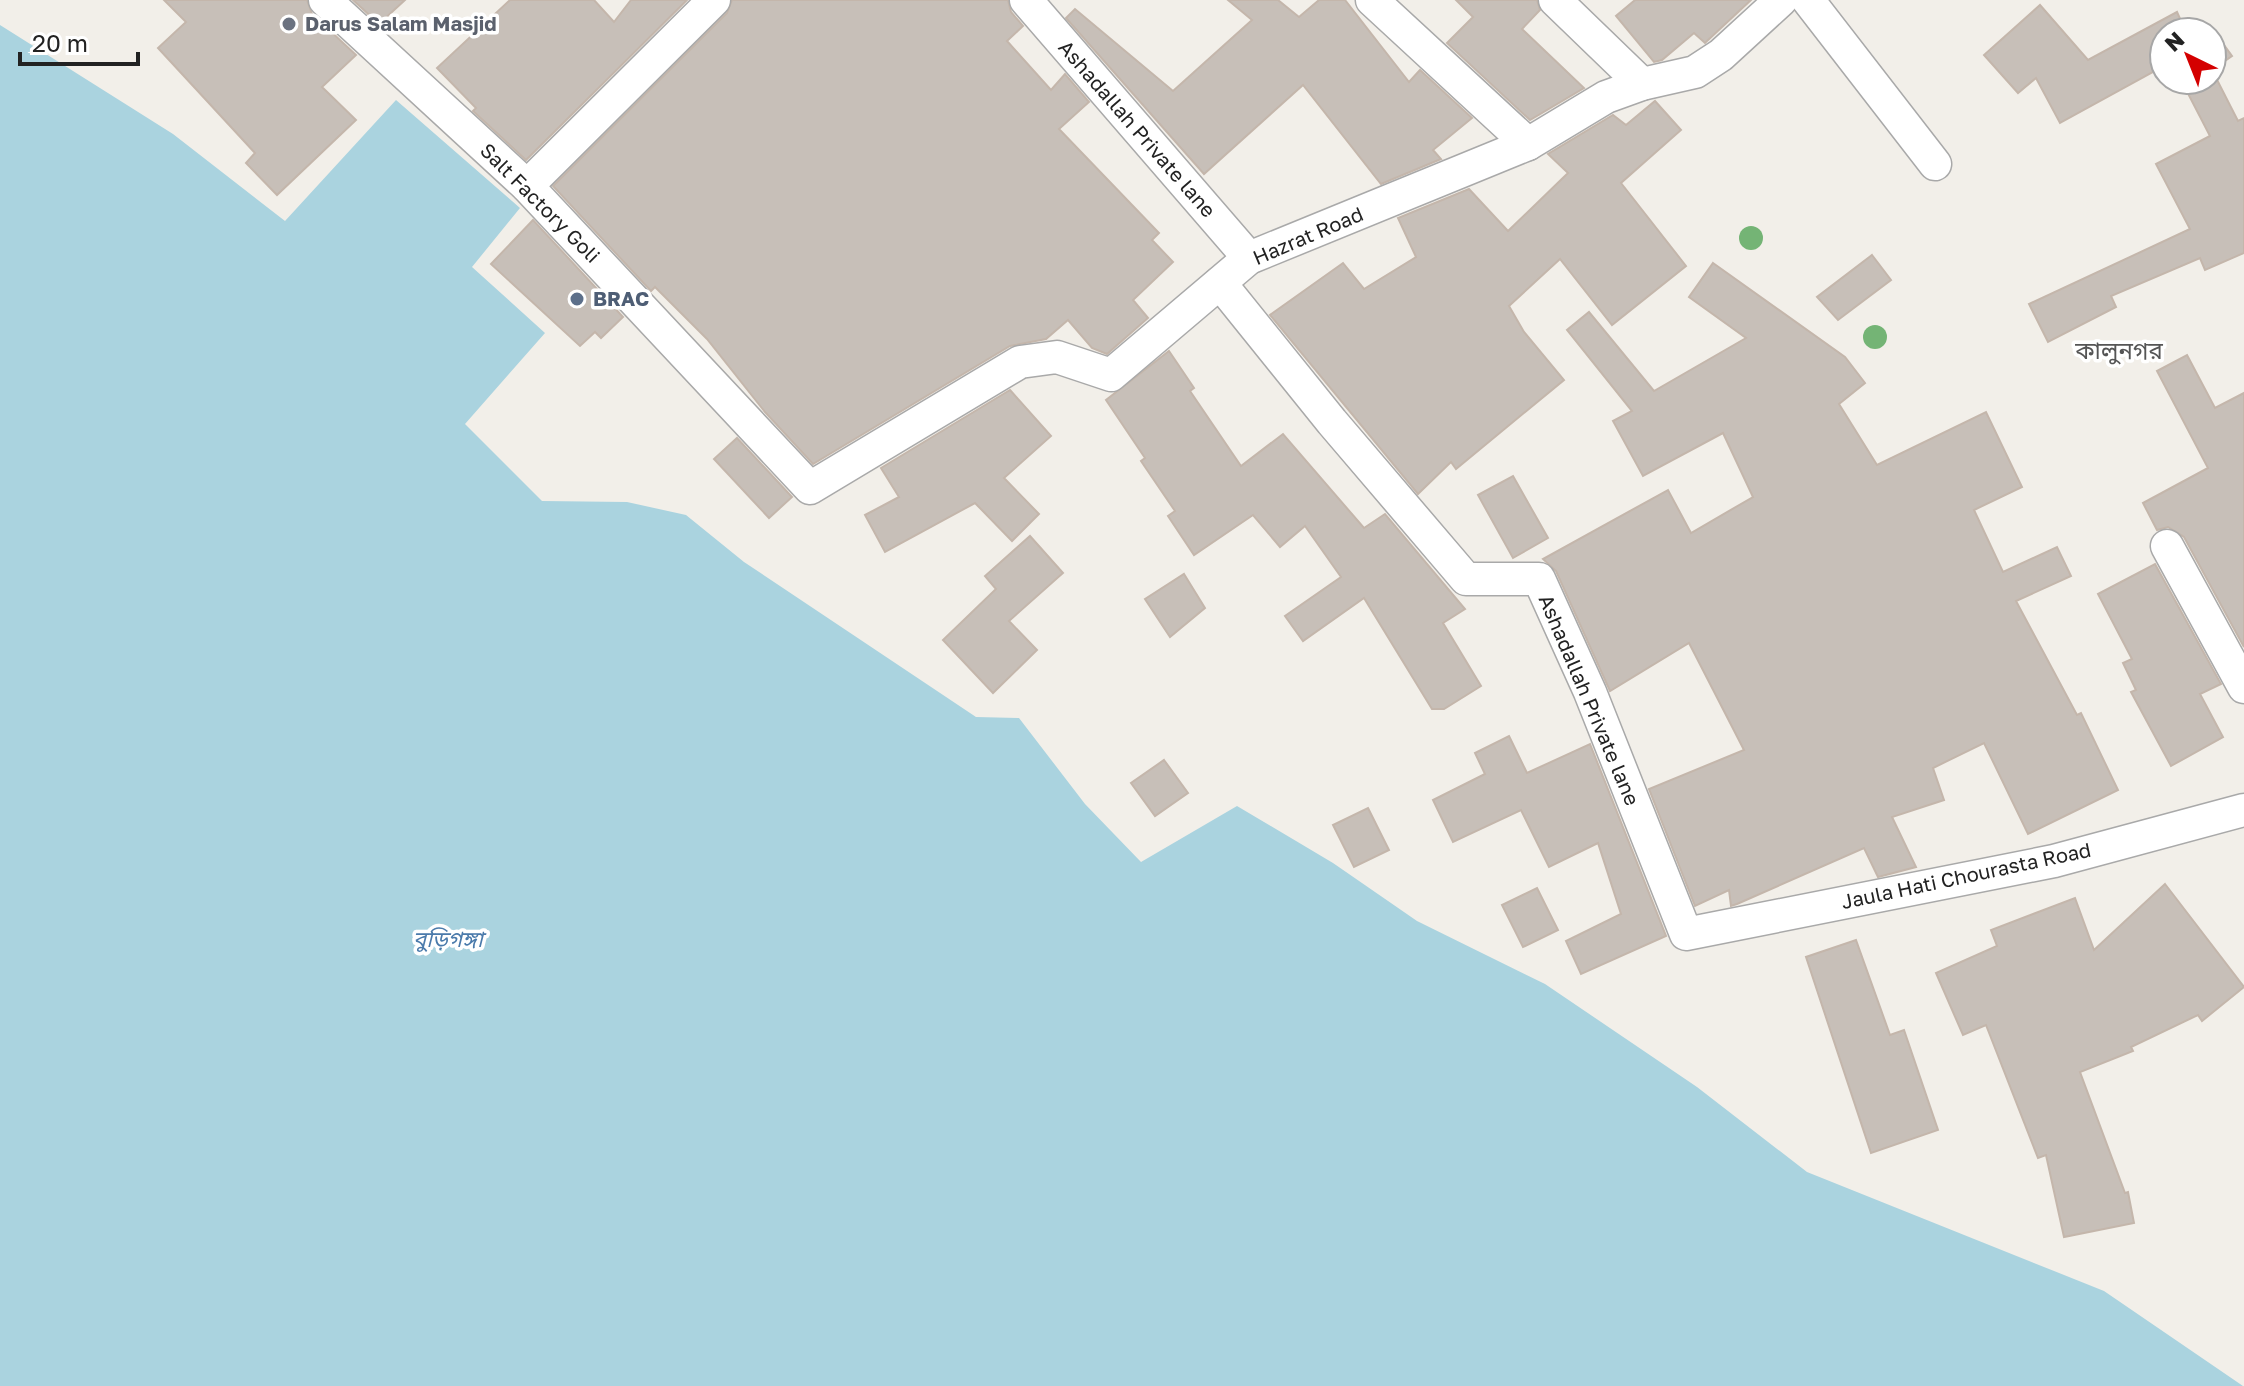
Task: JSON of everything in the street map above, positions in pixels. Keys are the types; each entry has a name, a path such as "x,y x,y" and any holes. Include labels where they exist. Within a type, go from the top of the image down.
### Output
{"street":[{"name":"Salt Factory Goli","path":"325,0 527,186 810,488"},
{"path":"527,186 714,0"},
{"name":"Ashadallah Private lane","path":"1026,0 1249,258"},
{"path":"1372,0 1528,144"},
{"path":"1555,0 1642,84"},
{"name":"Hazrat Road","path":"810,488 1020,362 1057,357 1111,375 1249,258 1528,144 1606,97 1706,66 1781,0"},
{"path":"1808,0 1935,164"},
{"name":"Ashadallah Private lane","path":"1220,283 1332,422 1466,579 1539,579 1590,692 1686,934"},
{"path":"2167,546 2244,687"},
{"name":"Jaula Hati Chourasta Road","path":"1686,934 2054,861 2244,810"}],"water":[{"name":"বুড়িগঙ্গা","path":"0,25 173,134 285,221 396,100 520,208 472,267 545,333 465,424 542,501 627,502 686,515 744,562 976,717 1019,718 1085,804 1141,862 1237,806 1333,863 1417,921 1545,984 1697,1087 1807,1172 2104,1291 2243,1386 0,1386"}],"building":[{"path":"164,0 307,0 312,14 356,55 322,87 356,120 277,195 246,163 255,153 158,48 186,22"},
{"path":"353,0 405,0 379,24"},
{"path":"510,0 594,0 614,22 631,0 687,0 526,160 473,111 476,108 437,68"},
{"path":"732,0 1008,0 1011,12 1023,26 1007,41 1051,90 1065,74 1089,102 1059,129 1159,233 1152,240 1173,262 1133,300 1148,318 1107,354 1092,348 1068,320 1046,339 1010,346 813,464 765,412 707,339 655,287 651,291 553,186 727,13"},
{"path":"1228,0 1278,0 1299,17 1319,0 1345,0 1409,82 1420,70 1472,118 1433,150 1441,159 1381,184 1303,85 1204,174 1066,18 1075,9 1173,91 1252,20"},
{"path":"1456,0 1537,0 1540,10 1522,29 1584,88 1530,120 1447,43 1473,17"},
{"path":"1635,0 1751,0 1705,43 1694,33 1662,60 1654,62 1616,16"},
{"path":"2040,5 2088,60 2148,28 2148,75 2060,123 2036,78 2018,93 1984,55"},
{"path":"2189,96 2225,96 2238,121 2244,118 2244,253 2205,270 2200,258 2111,296 2116,307 2048,342 2029,304 2190,229 2156,164 2210,136"},
{"path":"1655,101 1681,130 1621,183 1686,266 1612,325 1560,259 1509,306 1524,332 1564,380 1456,469 1451,462 1418,494 1270,315 1343,263 1364,289 1416,257 1398,218 1469,189 1508,231 1568,173 1548,154 1613,115 1626,125"},
{"path":"533,220 623,317 601,338 595,332 580,346 491,264"},
{"path":"1872,255 1891,280 1838,320 1817,297"},
{"path":"1713,263 1845,357 1865,383 1839,404 1877,465 1986,412 2022,487 1974,510 2003,572 2057,547 2071,576 2016,601 2077,715 2081,713 2118,790 2028,834 1984,743 1933,768 1944,800 1892,817 1916,867 1878,877 1864,848 1737,904 1731,906 1729,890 1695,906 1649,789 1744,750 1689,643 1610,691 1556,571 1543,559 1668,490 1691,533 1753,497 1723,433 1643,476 1613,421 1632,411 1567,330 1589,312 1654,391 1746,338 1689,297"},
{"path":"1169,351 1194,388 1190,391 1241,466 1283,434 1364,528 1385,514 1465,609 1443,623 1481,686 1444,709 1432,709 1364,598 1303,641 1285,616 1341,577 1305,526 1280,547 1253,515 1194,555 1168,516 1175,511 1141,461 1145,458 1106,400"},
{"path":"2187,355 2215,408 2244,393 2244,647 2184,537 2168,527 2157,530 2143,503 2208,468 2157,371"},
{"path":"1010,390 1051,436 1004,478 1039,514 1012,541 975,503 885,552 865,515 899,497 881,468"},
{"path":"737,438 792,497 769,518 714,459"},
{"path":"1513,476 1548,538 1513,558 1478,495"},
{"path":"1030,536 1063,573 1009,621 1037,650 993,693 943,640 996,589 985,576"},
{"path":"2155,564 2221,684 2200,694 2223,737 2171,766 2131,692 2136,690 2123,663 2132,659 2098,594"},
{"path":"1184,574 1205,608 1170,637 1145,599"},
{"path":"1509,736 1527,773 1590,744 1666,936 1581,974 1566,941 1621,914 1598,843 1549,867 1521,810 1453,842 1433,800 1485,774 1475,753"},
{"path":"1164,760 1188,793 1155,816 1131,783"},
{"path":"1368,808 1389,850 1354,867 1333,825"},
{"path":"2165,884 2244,987 2202,1021 2198,1015 2131,1047 2133,1051 2080,1072 2125,1193 2128,1192 2134,1223 2064,1237 2046,1155 2038,1158 1986,1025 1963,1035 1936,973 1997,946 1991,930 2075,898 2094,950"},
{"path":"1537,888 1558,930 1523,947 1502,905"},
{"path":"1856,940 1890,1035 1904,1030 1938,1130 1871,1153 1806,957"}],"place":[{"name":"Darus Salam Masjid","path":"289,24"},
{"name":"BRAC","path":"577,299"}],"district":[{"name":"কালুনগর","path":"2119,351"}]}
